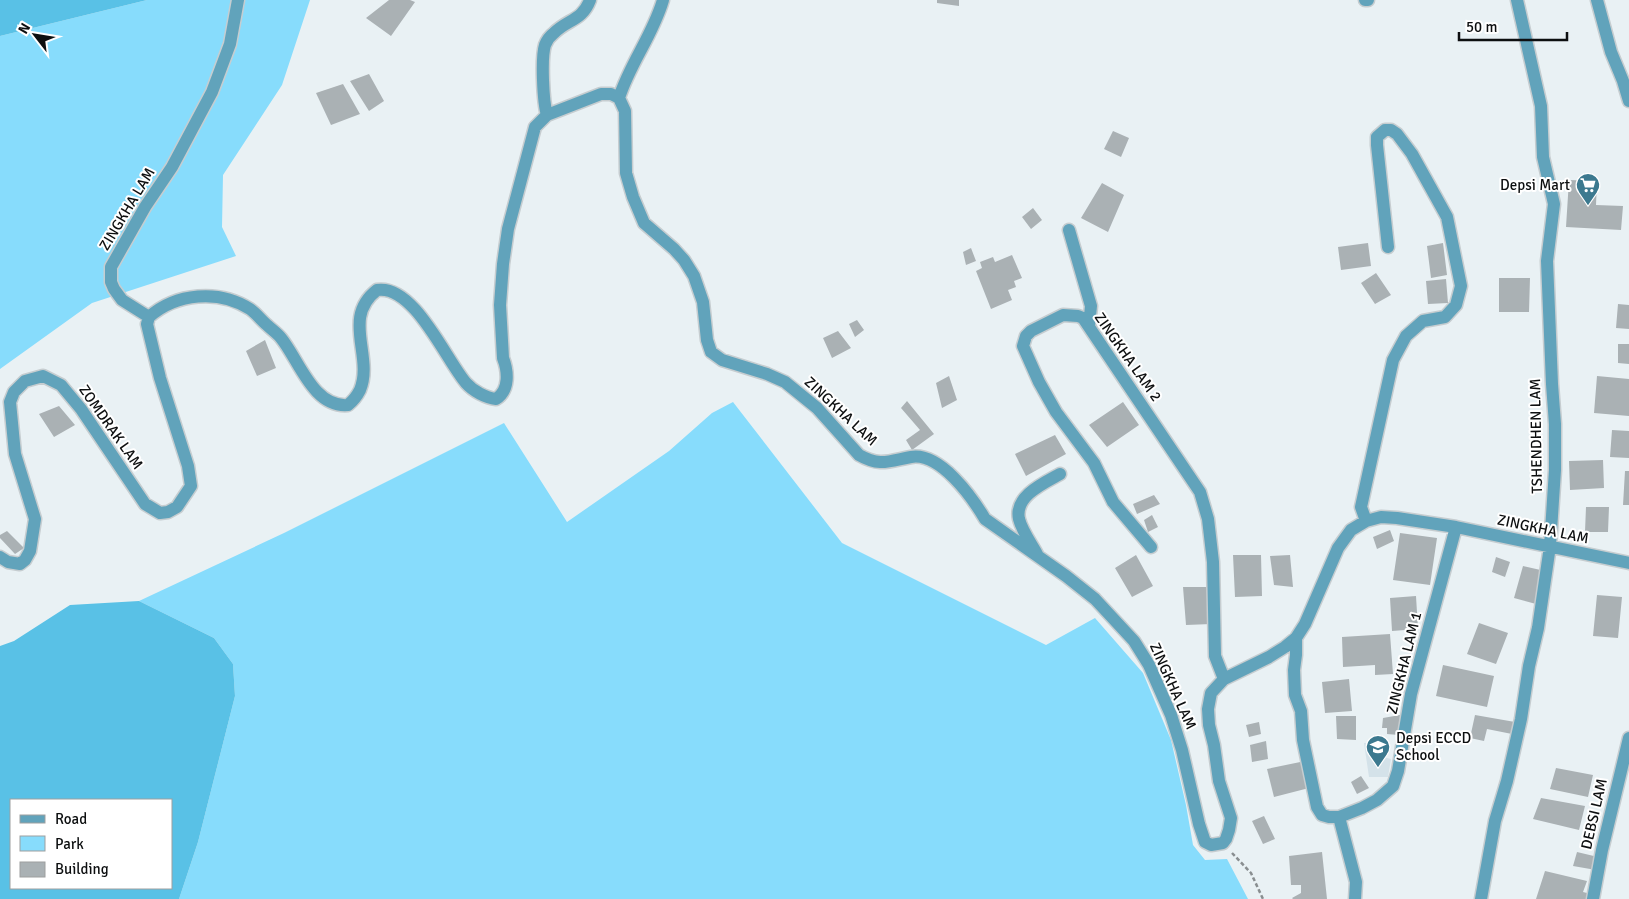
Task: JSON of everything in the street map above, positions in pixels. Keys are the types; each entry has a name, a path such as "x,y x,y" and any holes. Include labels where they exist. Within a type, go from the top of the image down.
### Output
{"street":[{"name":"ZINGKHA LAM","path":"149,317 122,300 114,290 111,282 112,267 145,207 172,167 212,92 230,44 238,0"},
{"path":"547,115 544,98 544,47 554,32 583,14 590,0"},
{"path":"149,317 156,310 188,298 206,295 223,297 238,303 250,310 282,339 316,391 333,403 348,406 356,397 363,381 359,327 362,309 365,301 377,290 388,290 406,301 433,332 467,384 482,394 496,399 501,396 506,388 506,366 503,358 500,305 508,229 534,127 547,115 601,94 611,94 619,98 629,71 650,35 663,0"},
{"name":"TSHENDHEN LAM","path":"1481,899 1495,821 1507,781 1521,719 1529,666 1538,628 1550,546 1555,470 1555,424 1547,261 1554,204 1543,157 1541,106 1517,0"},
{"path":"1597,0 1611,52 1629,101"},
{"name":"ZINGKHA LAM","path":"619,98 625,111 626,173 633,197 644,223 674,249 694,276 703,302 707,340 711,352 722,360 767,374 785,382 817,408 859,454 865,458 880,463 912,457 930,459 956,481 979,508 985,520 1066,576 1095,599 1134,641 1149,664 1171,715 1182,750 1205,842 1211,845 1223,842 1226,839 1231,818 1219,781 1214,745 1208,725 1211,693 1224,679 1285,648 1296,638 1305,624 1338,548 1351,530 1366,521 1381,517 1397,518 1456,527 1629,563"},
{"path":"1366,521 1361,507 1393,360 1406,336 1423,321 1445,317 1456,306 1462,286 1447,216 1412,154 1397,134 1391,130 1385,130 1377,137 1388,247"},
{"path":"1069,230 1091,306 1089,326"},
{"name":"ZINGKHA LAM 2","path":"1151,547 1113,502 1094,463 1052,404 1039,382 1023,346 1026,336 1031,331 1063,315 1083,318 1200,492 1208,518 1213,562 1216,656 1224,679"},
{"name":"ZOMDRAK LAM","path":"0,557 8,562 20,564 26,560 30,552 35,519 16,454 10,402 14,392 25,380 43,376 61,385 81,409 145,504 160,513 168,512 177,507 191,486 188,466 160,378 147,324 149,317"},
{"path":"1040,558 1019,519 1020,505 1037,487 1060,474"},
{"name":"ZINGKHA LAM 1","path":"1340,816 1378,800 1393,786 1398,771 1411,694 1456,527"},
{"path":"1296,638 1295,695 1301,710 1303,740 1316,808 1322,815 1329,817 1340,816 1356,882 1355,899"},
{"name":"DEBSI LAM","path":"1593,899 1602,850 1629,738"}],"path":[{"path":"1223,842 1251,873 1263,899"}],"shaded area":[{"path":"0,0 147,0 0,36"},
{"path":"139,601 214,638 233,664 235,696 198,842 179,899 0,899 0,646 14,641 70,605"},
{"name":"Depsi ECCD School","path":"1379,742 1379,756 1391,759 1388,777 1369,777 1364,743"}],"green space":[{"path":"147,0 310,0 282,85 223,175 222,227 236,256 92,303 0,369 0,36"},
{"path":"733,402 842,543 1046,645 1095,618 1143,673 1171,740 1193,845 1205,860 1227,859 1248,899 179,899 198,842 235,696 233,664 214,638 139,601 284,533 504,423 567,522 669,451 712,413"}],"building":[{"path":"389,0 410,0 415,2 391,36 366,18"},
{"path":"937,0 959,0 959,6 937,3"},
{"path":"369,74 384,101 369,111 350,81"},
{"path":"343,84 360,114 331,125 316,93"},
{"path":"1113,131 1129,138 1121,157 1104,149"},
{"name":"Depsi Mart","path":"1569,180 1597,181 1596,205 1623,206 1621,230 1566,227"},
{"path":"1102,183 1124,195 1108,232 1081,218"},
{"path":"1033,208 1042,220 1031,229 1022,217"},
{"path":"1368,243 1371,266 1341,270 1338,247"},
{"path":"1443,243 1447,275 1431,278 1427,246"},
{"path":"971,248 976,261 966,265 963,252"},
{"path":"1012,255 1022,278 1014,281 1016,287 1008,290 1012,300 991,309 976,271 982,268 980,262 993,257 995,262"},
{"path":"1376,273 1391,295 1375,304 1361,283"},
{"path":"1499,278 1530,278 1529,312 1499,312"},
{"path":"1446,279 1448,303 1428,304 1426,281"},
{"path":"1618,304 1629,305 1629,329 1616,328"},
{"path":"857,320 864,330 855,337 849,324"},
{"path":"838,331 851,348 832,358 823,338"},
{"path":"265,340 276,368 257,376 246,351"},
{"path":"1618,344 1629,344 1629,364 1618,363"},
{"path":"949,376 957,400 942,408 936,383"},
{"path":"1597,376 1629,379 1629,416 1594,413"},
{"path":"907,401 934,434 912,450 906,440 920,430 901,408"},
{"path":"1123,402 1139,425 1107,447 1089,425"},
{"path":"59,406 75,425 54,437 39,414"},
{"path":"1612,430 1629,431 1629,458 1610,457"},
{"path":"1055,435 1066,454 1026,476 1015,454"},
{"path":"1603,460 1604,488 1570,490 1569,461"},
{"path":"1625,471 1629,471 1629,505 1623,505"},
{"path":"1154,495 1160,504 1137,514 1133,504"},
{"path":"1586,507 1609,507 1608,532 1585,532"},
{"path":"1152,515 1158,527 1148,532 1144,520"},
{"path":"1390,530 1394,541 1377,549 1373,537"},
{"path":"7,531 24,548 15,554 0,538 0,535"},
{"path":"1400,533 1437,538 1430,585 1393,580"},
{"path":"1136,555 1153,586 1132,597 1115,568"},
{"path":"1233,555 1261,555 1262,596 1235,597"},
{"path":"1290,555 1293,587 1274,585 1270,556"},
{"path":"1496,557 1510,562 1505,577 1492,572"},
{"path":"1523,566 1545,571 1536,604 1514,598"},
{"path":"1183,587 1211,587 1211,624 1186,625"},
{"path":"1597,595 1622,597 1618,638 1593,636"},
{"path":"1416,596 1418,629 1392,631 1390,598"},
{"path":"1479,623 1508,633 1496,664 1467,654"},
{"path":"1390,634 1393,674 1375,675 1375,665 1343,667 1342,637"},
{"path":"1443,665 1494,676 1487,707 1436,696"},
{"path":"1349,679 1352,711 1325,713 1322,682"},
{"path":"1400,715 1399,735 1387,734 1387,728 1382,728 1383,718"},
{"path":"1475,715 1515,722 1512,734 1487,729 1484,741 1470,738"},
{"path":"1336,716 1356,716 1356,740 1337,739"},
{"path":"1259,722 1261,734 1249,737 1246,725"},
{"path":"1266,741 1268,759 1252,762 1250,745"},
{"path":"1305,761 1309,788 1274,797 1267,769"},
{"path":"1556,768 1593,775 1588,797 1550,789"},
{"path":"1361,776 1369,788 1357,794 1351,782"},
{"path":"1541,798 1585,806 1579,830 1533,819"},
{"path":"1264,816 1275,839 1263,844 1252,821"},
{"path":"1322,852 1327,899 1293,899 1301,893 1301,885 1291,885 1289,856"},
{"path":"1577,852 1598,857 1596,870 1573,866"},
{"path":"1545,871 1587,881 1583,892 1591,894 1590,899 1536,899"}],"place":[{"name":"Depsi Mart","path":"1588,206"},
{"name":"Depsi ECCD School","path":"1378,768"}]}
